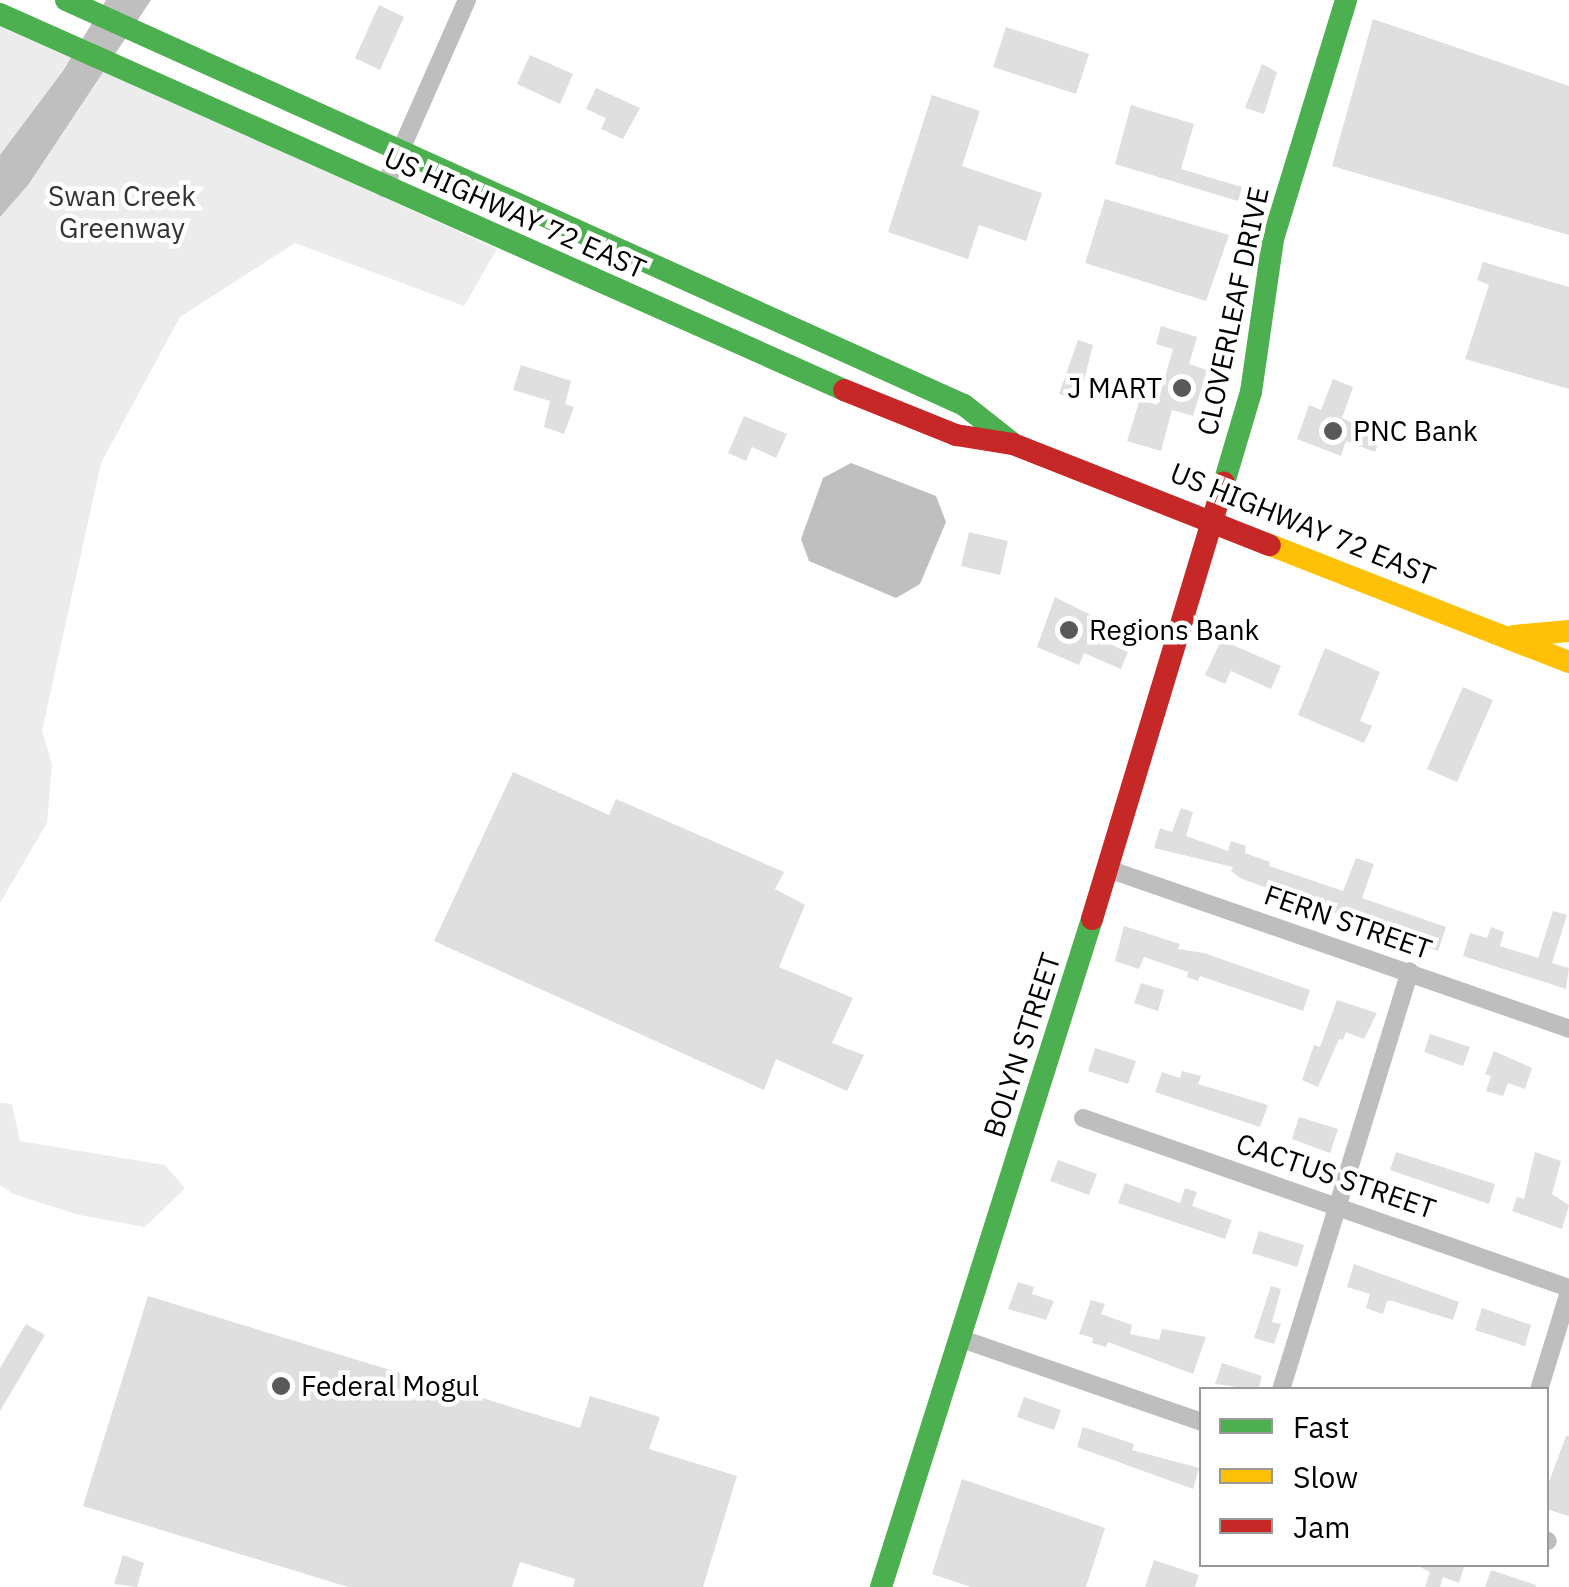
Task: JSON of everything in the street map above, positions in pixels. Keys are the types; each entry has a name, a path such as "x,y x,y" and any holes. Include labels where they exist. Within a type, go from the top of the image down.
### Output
{"main road":[{"name":"CLOVERLEAF DRIVE","path":"1214,520 1251,392 1274,240 1346,0"},
{"name":"US HIGHWAY 72 EAST","path":"71,2 964,406 1013,444"},
{"name":"US HIGHWAY 72 EAST","path":"0,14 384,188 902,414 956,435 1013,444 1569,662"},
{"name":"BOLYN STREET","path":"881,1587 1214,520"},
{"path":"1505,636 1569,631"}],"street":[{"path":"384,188 467,0"},
{"name":"FERN STREET","path":"1108,869 1410,971 1569,1030"},
{"path":"1282,1387 1410,971"},
{"name":"CACTUS STREET","path":"1083,1118 1338,1204 1569,1290"},
{"path":"1540,1387 1569,1290"},
{"path":"959,1338 1199,1421"}],"green space":[{"name":"Swan Creek Greenway","path":"0,23 497,249 464,306 295,243 180,317 101,463 42,731 52,764 47,823 0,903"},
{"path":"0,1103 12,1104 20,1141 165,1165 185,1188 145,1227 79,1215 13,1194 0,1185"}],"shaded area":[{"path":"106,0 151,0 28,185 0,217 0,155 63,71"},
{"path":"851,463 936,496 946,522 920,584 896,598 809,561 801,539 823,478"}],"building":[{"path":"379,5 404,17 380,70 355,58"},
{"path":"1373,19 1569,86 1569,235 1332,166"},
{"path":"1006,27 1089,54 1076,94 993,67"},
{"path":"530,55 573,74 560,104 517,84"},
{"path":"1262,64 1277,72 1264,114 1245,108"},
{"path":"596,88 640,108 623,139 601,129 606,118 586,109"},
{"path":"932,95 980,111 962,166 1042,193 1026,241 979,225 968,259 888,232"},
{"path":"1131,105 1194,124 1181,169 1242,187 1238,201 1115,164"},
{"path":"1105,199 1229,235 1206,301 1085,263"},
{"path":"1483,262 1569,287 1569,389 1465,359 1489,285 1477,280"},
{"path":"1161,326 1197,337 1189,364 1207,370 1193,416 1172,410 1161,451 1127,441 1140,399 1157,405 1173,349 1156,344"},
{"path":"1078,340 1093,345 1079,400 1059,394"},
{"path":"521,365 571,381 565,404 574,407 564,434 544,427 550,401 513,390"},
{"name":"PNC Bank","path":"1333,379 1353,387 1342,418 1381,436 1375,452 1346,441 1341,456 1297,439 1309,405 1321,410"},
{"path":"744,416 787,434 776,458 752,447 746,461 728,453"},
{"path":"969,532 1008,541 1000,575 961,566"},
{"name":"Regions Bank","path":"1055,597 1099,619 1092,636 1128,652 1121,669 1084,653 1079,665 1037,647"},
{"path":"1221,640 1281,666 1271,689 1231,671 1225,684 1205,675"},
{"path":"1325,648 1380,672 1360,721 1372,726 1364,743 1298,715"},
{"path":"1463,687 1493,700 1457,782 1427,769"},
{"path":"513,772 609,815 616,799 784,872 775,889 805,905 779,967 853,998 832,1043 864,1055 847,1091 776,1059 764,1090 434,941"},
{"path":"1181,808 1193,812 1186,836 1228,851 1231,841 1246,846 1245,853 1270,862 1269,866 1343,891 1356,858 1374,864 1362,898 1446,927 1438,951 1240,878 1231,871 1233,867 1154,848 1160,828 1172,832"},
{"path":"1553,911 1567,915 1552,963 1569,968 1566,989 1463,956 1470,933 1487,938 1491,927 1504,932 1500,946 1538,958"},
{"path":"1124,926 1180,944 1178,949 1204,953 1310,990 1303,1011 1200,976 1198,981 1187,977 1188,972 1144,957 1139,969 1115,961"},
{"path":"1141,983 1164,990 1158,1011 1134,1003"},
{"path":"1337,1000 1377,1013 1364,1039 1346,1032 1343,1040 1339,1039 1318,1087 1302,1080 1314,1045 1320,1047"},
{"path":"1430,1034 1470,1047 1463,1066 1424,1052"},
{"path":"1095,1048 1136,1061 1128,1084 1088,1071"},
{"path":"1494,1051 1532,1068 1525,1089 1508,1083 1503,1096 1486,1091 1491,1076 1485,1074"},
{"path":"1182,1071 1201,1076 1198,1084 1268,1105 1260,1127 1155,1092 1162,1072 1180,1078"},
{"path":"1299,1117 1338,1129 1330,1153 1292,1139"},
{"path":"1396,1152 1495,1184 1489,1204 1390,1170"},
{"path":"1535,1152 1561,1161 1552,1194 1569,1205 1562,1229 1512,1211 1517,1197 1524,1199"},
{"path":"1058,1160 1097,1174 1089,1195 1050,1181"},
{"path":"1125,1183 1180,1203 1185,1188 1197,1192 1192,1206 1232,1220 1225,1239 1118,1203"},
{"path":"1259,1231 1304,1245 1297,1267 1252,1253"},
{"path":"1354,1264 1459,1302 1453,1320 1392,1301 1387,1301 1383,1314 1366,1308 1370,1294 1347,1287"},
{"path":"1018,1282 1034,1287 1032,1294 1054,1301 1046,1320 1008,1309"},
{"path":"1271,1286 1281,1289 1272,1322 1281,1324 1274,1344 1254,1338"},
{"name":"Federal Mogul","path":"148,1296 580,1428 590,1396 660,1417 649,1449 737,1476 703,1587 573,1587 575,1579 520,1562 512,1587 348,1587 83,1506"},
{"path":"1091,1300 1105,1304 1101,1314 1132,1325 1130,1334 1159,1340 1162,1329 1206,1337 1193,1374 1108,1342 1106,1347 1092,1343 1093,1338 1079,1334"},
{"path":"1482,1308 1531,1325 1525,1346 1475,1330"},
{"path":"26,1324 45,1335 0,1411 0,1368"},
{"path":"1222,1363 1262,1376 1259,1387 1215,1384"},
{"path":"1024,1397 1061,1410 1054,1430 1017,1417"},
{"path":"1083,1427 1134,1444 1132,1450 1199,1468 1193,1489 1077,1447"},
{"path":"1569,1436 1569,1516 1549,1510 1549,1482"},
{"path":"962,1479 1105,1528 1086,1587 971,1587 932,1574"},
{"path":"123,1555 144,1563 137,1587 114,1584"},
{"path":"1154,1560 1199,1575 1195,1587 1145,1587"},
{"path":"1420,1567 1464,1567 1459,1583 1443,1577 1440,1587 1425,1587 1430,1572"},
{"path":"1491,1570 1536,1585 1536,1587 1485,1587"}],"traffic: fast":[{"path":"66,0 964,405 1011,442"},
{"path":"1224,483 1251,392 1273,239 1346,0"},
{"path":"0,14 844,390"},
{"path":"881,1587 1092,919"}],"traffic: slow":[{"path":"1270,545 1569,662"},
{"path":"1514,636 1569,631"}],"traffic: jam":[{"path":"844,390 956,435 1013,444 1270,545"},
{"path":"1092,919 1224,483"}],"place":[{"name":"J MART","path":"1182,388"},
{"name":"PNC Bank","path":"1333,431"},
{"name":"Regions Bank","path":"1069,630"},
{"name":"Federal Mogul","path":"281,1386"}]}
